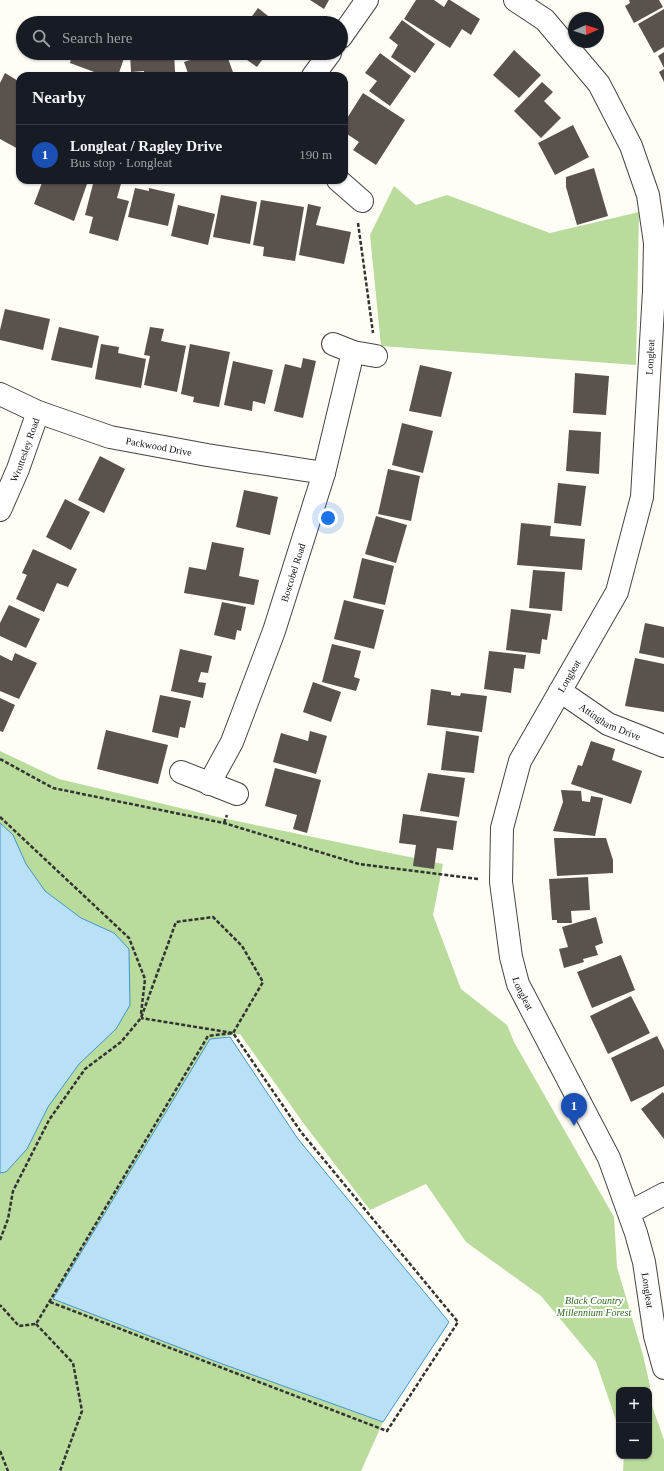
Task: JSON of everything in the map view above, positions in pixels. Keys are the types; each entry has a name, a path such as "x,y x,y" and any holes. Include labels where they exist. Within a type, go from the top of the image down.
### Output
{"street":[{"path":"348,27 367,0"},
{"name":"Longleat","path":"515,0 545,20 599,84 631,146 639,167 648,195 655,243 654,290 642,497 617,592 520,760 502,828 501,882 511,957 518,984 609,1158 630,1212 644,1262 655,1336 664,1368"},
{"path":"316,72 325,60"},
{"path":"343,184 364,201"},
{"path":"333,344 353,352 376,356"},
{"name":"Boscobel Road","path":"209,784 232,742 271,638 324,473 353,352"},
{"name":"Packwood Drive","path":"0,394 38,412 110,437 207,455 324,473"},
{"name":"Wrottesley Road","path":"0,510 18,469 38,412"},
{"name":"Attingham Drive","path":"560,691 608,724 664,746"},
{"path":"181,772 237,794"},
{"path":"630,1212 664,1194"}],"path":[{"path":"364,201 376,356"},
{"path":"0,759 53,788 224,824 359,864 501,882"},
{"path":"0,817 129,938 146,979 141,1018"},
{"path":"0,1240 8,1219 13,1191 50,1120 85,1069 121,1042 141,1018 176,922 214,917 242,946 262,982 233,1033"},
{"path":"50,1302 387,1431 458,1322 301,1132 233,1033 141,1018"},
{"path":"36,1324 208,1036 233,1033"},
{"path":"0,1305 19,1326 36,1324"},
{"path":"36,1324 73,1363 82,1411 60,1471"},
{"path":"0,1451 8,1471"}],"green space":[{"path":"394,186 416,205 447,195 550,233 639,212 636,365 381,346 370,235"},
{"name":"Black Country Millennium Forest","path":"0,751 59,779 222,818 443,864 433,915 461,989 507,1025 514,1042 614,1217 617,1267 643,1355 650,1387 616,1387 616,1420 596,1362 541,1296 466,1242 426,1184 370,1210 304,1124 240,1034 210,1039 53,1299 217,1362 383,1422 361,1471 0,1471"},
{"path":"652,1406 664,1440 664,1471 623,1471 624,1459 652,1459"}],"water":[{"path":"0,823 13,835 26,864 45,891 81,918 114,933 129,949 130,1005 116,1029 79,1064 48,1107 27,1149 6,1172 0,1173"},
{"path":"230,1037 298,1139 449,1322 383,1422 217,1362 53,1299 210,1039"}],"building":[{"path":"310,0 329,0 324,9"},
{"path":"416,0 434,0 444,7 448,0 450,0 480,19 471,35 462,29 450,48 404,19"},
{"path":"629,0 659,0 663,7 634,23 625,6 630,3"},
{"path":"258,8 268,16 252,16"},
{"path":"664,9 664,47 654,53 638,24"},
{"path":"402,20 435,44 415,73 391,57 398,45 389,38"},
{"path":"514,50 541,75 519,98 493,75"},
{"path":"664,52 664,68 658,56"},
{"path":"380,53 411,76 390,106 369,91 377,81 365,73"},
{"path":"71,60 123,60 119,72 94,72 70,63"},
{"path":"130,60 174,60 175,72 131,72"},
{"path":"190,60 229,60 233,72 188,72 184,62"},
{"path":"247,60 262,60 257,67"},
{"path":"664,69 664,82 659,72"},
{"path":"5,73 16,80 16,148 0,139 0,83"},
{"path":"542,82 553,92 544,101 561,118 541,138 514,111"},
{"path":"363,93 405,120 376,165 353,150 359,142 348,135 348,117"},
{"path":"573,125 589,157 555,175 538,143"},
{"path":"594,168 608,216 577,225 566,187 566,177"},
{"path":"42,184 87,184 74,221 34,204"},
{"path":"93,184 121,184 117,198 129,201 118,241 89,233 93,217 85,215"},
{"path":"135,188 149,191 149,188 175,194 168,226 128,217"},
{"path":"221,195 257,202 250,244 213,237"},
{"path":"261,200 304,207 295,261 263,256 264,247 253,245"},
{"path":"308,204 321,207 316,225 351,232 344,264 299,255"},
{"path":"178,205 215,214 208,245 171,236"},
{"path":"5,309 50,319 43,350 0,340 0,330"},
{"path":"59,327 99,336 92,368 51,360"},
{"path":"150,327 164,329 161,341 186,346 177,392 144,385 150,356 144,355"},
{"path":"101,344 119,347 118,353 146,359 141,388 95,379"},
{"path":"190,344 230,352 219,407 193,402 194,397 181,394"},
{"path":"303,358 316,361 303,418 274,411 285,364 301,368"},
{"path":"233,361 273,370 265,404 253,401 252,411 224,405"},
{"path":"420,365 452,372 441,417 409,411"},
{"path":"575,373 609,376 606,415 573,413"},
{"path":"402,423 433,431 423,473 392,465"},
{"path":"569,430 601,432 599,474 566,471"},
{"path":"100,456 125,469 104,513 78,500"},
{"path":"388,469 420,476 411,521 378,514"},
{"path":"558,483 586,486 581,526 554,523"},
{"path":"244,490 278,497 270,535 236,527"},
{"path":"65,499 90,512 71,550 46,537"},
{"path":"376,516 407,525 396,563 365,554"},
{"path":"521,523 551,526 550,536 585,539 582,570 517,565"},
{"path":"212,542 244,548 239,576 259,580 254,605 184,593 189,567 206,570"},
{"path":"33,549 77,569 68,587 57,583 44,612 16,599 27,575 22,573"},
{"path":"362,558 394,566 385,605 353,598"},
{"path":"533,570 565,572 562,611 529,608"},
{"path":"344,600 384,610 374,649 334,639"},
{"path":"222,602 246,607 241,631 237,630 235,640 214,635"},
{"path":"9,605 40,619 26,648 0,636 0,623"},
{"path":"511,609 551,614 547,640 542,639 540,654 506,650"},
{"path":"645,623 664,627 664,658 639,653"},
{"path":"332,644 361,651 354,677 360,679 356,691 322,682"},
{"path":"180,649 212,656 208,673 201,672 198,682 206,683 203,698 171,691"},
{"path":"489,651 526,655 524,669 514,668 511,693 484,689"},
{"path":"15,653 37,663 19,699 0,691 0,655 12,661"},
{"path":"635,658 664,664 664,712 625,706"},
{"path":"313,682 341,692 331,722 303,712"},
{"path":"431,689 451,692 451,695 460,696 461,693 487,696 482,732 427,725"},
{"path":"160,695 191,701 185,728 180,727 178,738 152,732"},
{"path":"0,698 15,705 3,732 0,731"},
{"path":"106,730 168,745 158,784 97,769"},
{"path":"310,731 327,736 316,774 273,762 281,733 308,741"},
{"path":"446,731 479,736 474,773 441,770"},
{"path":"591,741 615,749 612,760 642,771 631,804 571,784 578,765 582,766"},
{"path":"275,768 321,780 307,833 293,829 297,815 265,806"},
{"path":"428,773 465,778 459,817 420,811"},
{"path":"561,790 581,791 582,801 590,802 591,796 603,798 595,836 553,831 563,802"},
{"path":"403,814 457,821 453,850 437,848 434,869 413,866 416,845 399,843"},
{"path":"554,838 606,838 613,860 613,873 557,876"},
{"path":"588,877 590,910 571,911 572,923 557,923 557,920 552,920 549,879"},
{"path":"596,917 603,943 595,946 598,955 583,959 584,962 564,968 559,949 568,947 562,927"},
{"path":"621,955 635,990 592,1008 577,972"},
{"path":"631,996 650,1033 608,1054 590,1016"},
{"path":"657,1036 664,1050 664,1086 631,1102 611,1058"},
{"path":"663,1092 664,1094 664,1139 641,1109"}],"place":[{"name":"Longleat / Ragley Drive","path":"574,1126"}]}
